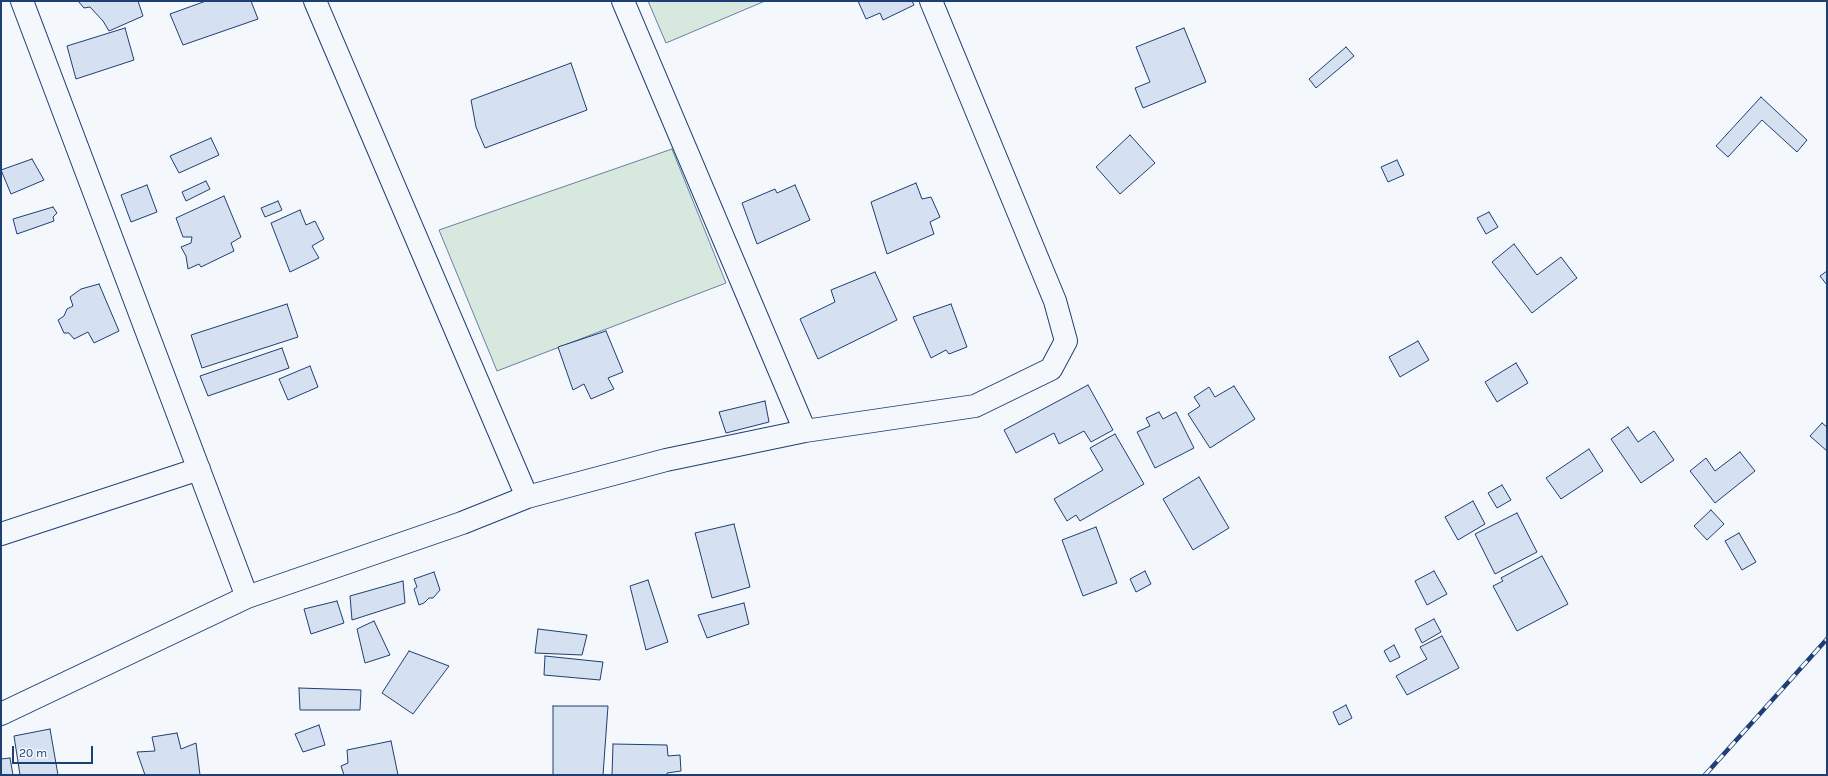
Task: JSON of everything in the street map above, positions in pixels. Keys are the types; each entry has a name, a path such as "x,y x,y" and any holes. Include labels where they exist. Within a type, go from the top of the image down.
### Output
{"street":[{"path":"22,1 247,597"},
{"path":"315,1 527,497"},
{"path":"623,1 805,431"},
{"path":"1,714 247,597 462,523 527,497 666,460 805,431 975,406 1051,370 1066,341 1055,301 931,1"},
{"path":"1,534 198,469"}],"shaded area":[{"path":"648,1 765,1 666,43"},
{"path":"672,149 726,283 497,371 439,230"}],"building":[{"path":"78,1 138,1 143,16 109,31 103,21 90,7 84,8"},
{"path":"206,1 251,1 258,19 183,45 170,14"},
{"path":"858,1 912,1 914,5 883,20 880,13 866,19"},
{"path":"125,28 134,60 76,79 67,46"},
{"path":"1184,28 1206,82 1143,108 1135,88 1150,82 1136,47"},
{"path":"1346,47 1354,56 1316,88 1309,79"},
{"path":"571,63 587,110 485,148 476,127 471,100"},
{"path":"1761,97 1807,140 1797,152 1762,120 1728,157 1716,146"},
{"path":"1130,135 1155,163 1120,194 1096,167"},
{"path":"211,138 219,155 179,173 170,156"},
{"path":"32,159 44,180 11,194 1,170"},
{"path":"1397,160 1404,175 1388,182 1381,167"},
{"path":"206,181 210,189 186,201 182,192"},
{"path":"916,183 922,199 931,197 940,217 930,222 934,234 887,254 871,202"},
{"path":"147,185 157,212 131,222 121,195"},
{"path":"795,185 810,220 757,244 742,203 775,189 777,193"},
{"path":"224,196 241,237 231,243 234,251 201,267 199,264 188,269 186,256 181,247 191,243 192,237 183,237 176,218"},
{"path":"278,201 282,210 265,217 261,208"},
{"path":"53,207 57,213 53,217 54,221 17,234 13,219"},
{"path":"300,210 306,225 315,221 324,239 312,246 319,258 290,272 271,223"},
{"path":"1489,212 1498,227 1486,234 1477,218"},
{"path":"1514,244 1537,275 1561,257 1577,278 1532,313 1492,262"},
{"path":"1827,271 1827,285 1820,276"},
{"path":"875,272 897,320 818,359 800,319 835,302 831,290"},
{"path":"99,284 119,331 94,343 88,332 74,339 69,333 64,333 58,320 64,316 67,309 73,306 70,297 81,289"},
{"path":"287,304 298,337 202,368 191,335"},
{"path":"951,304 967,347 949,354 946,350 931,358 913,317"},
{"path":"606,331 623,372 608,378 614,389 591,399 584,384 573,390 558,347"},
{"path":"1418,341 1429,360 1400,377 1389,357"},
{"path":"282,348 289,368 208,396 200,376"},
{"path":"1516,363 1528,383 1497,402 1485,382"},
{"path":"310,366 318,387 288,400 279,379"},
{"path":"1088,385 1113,430 1091,442 1084,431 1059,444 1054,433 1016,453 1004,430"},
{"path":"1234,386 1255,419 1210,448 1188,414 1200,406 1194,397 1209,387 1215,397"},
{"path":"765,401 769,422 726,433 719,412"},
{"path":"1159,412 1163,419 1176,412 1194,448 1155,468 1137,432 1150,426 1146,418"},
{"path":"1822,423 1827,427 1827,451 1810,436"},
{"path":"1628,427 1638,442 1654,431 1674,460 1641,483 1611,439"},
{"path":"1115,434 1144,484 1080,521 1076,515 1067,521 1054,499 1103,470 1090,448"},
{"path":"1589,449 1603,471 1561,499 1546,478"},
{"path":"1740,452 1755,471 1715,503 1690,471 1706,458 1715,471"},
{"path":"1199,477 1229,528 1193,550 1163,499"},
{"path":"1502,485 1511,500 1497,508 1488,493"},
{"path":"1473,501 1485,524 1458,540 1445,517"},
{"path":"1711,510 1724,524 1707,540 1694,526"},
{"path":"1517,513 1537,552 1495,574 1475,534"},
{"path":"734,524 750,587 712,598 695,533"},
{"path":"1096,527 1117,583 1083,596 1062,540"},
{"path":"1739,533 1756,562 1742,570 1725,541"},
{"path":"1542,556 1568,604 1517,631 1493,586 1503,581 1501,578"},
{"path":"1145,571 1151,584 1136,592 1130,579"},
{"path":"1434,571 1447,594 1427,605 1415,581"},
{"path":"434,572 440,590 433,598 429,598 424,603 419,605 414,589 417,587 414,579"},
{"path":"648,580 668,642 646,650 630,586"},
{"path":"403,581 405,603 352,620 350,596"},
{"path":"337,601 344,623 311,634 304,609"},
{"path":"744,603 749,624 707,638 698,615"},
{"path":"1434,619 1441,632 1422,643 1415,629"},
{"path":"374,621 390,655 365,663 357,629"},
{"path":"538,629 587,635 582,655 535,653"},
{"path":"1442,636 1459,668 1407,695 1396,676 1427,659 1420,647"},
{"path":"1394,645 1400,657 1390,662 1384,651"},
{"path":"409,651 449,666 413,714 382,693"},
{"path":"545,656 603,662 600,680 544,675"},
{"path":"299,688 361,690 360,710 300,710"},
{"path":"1346,705 1352,718 1339,725 1333,712"},
{"path":"553,706 608,706 603,775 553,775"},
{"path":"319,725 325,745 303,752 295,734"},
{"path":"50,729 58,775 20,775 14,736"},
{"path":"177,733 181,749 196,743 200,775 145,775 137,752 155,751 152,737"},
{"path":"391,741 398,775 344,775 341,766 348,763 347,750"},
{"path":"613,744 667,745 668,756 680,755 681,771 667,773 667,775 612,775"},
{"path":"10,758 13,775 1,775 1,759"}],"railway":[{"path":"1705,775 1827,639"}]}
